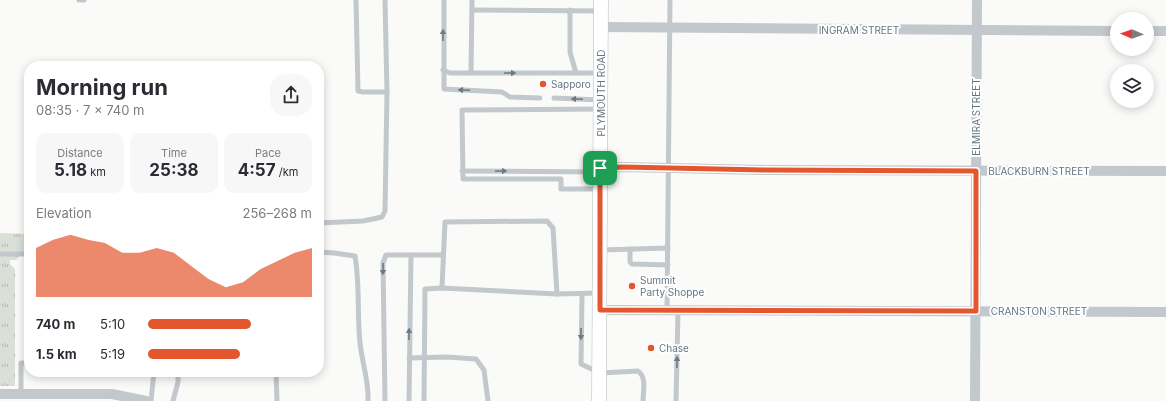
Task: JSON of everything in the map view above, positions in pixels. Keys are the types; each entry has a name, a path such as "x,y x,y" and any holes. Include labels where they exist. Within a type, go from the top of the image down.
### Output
{"main road":[{"name":"PLYMOUTH ROAD","path":"599,401 601,5"}],"street":[{"name":"ELMIRA STREET","path":"975,401 977,0"},
{"name":"INGRAM STREET","path":"601,27 1110,31"},
{"path":"1154,31 1166,31"},
{"name":"BLACKBURN STREET","path":"600,170 1166,171"},
{"name":"CRANSTON STREET","path":"600,310 1166,312"},
{"path":"0,394 130,397 146,401"}],"lane":[{"path":"79,0 84,0"},
{"path":"356,0 358,91 387,92"},
{"path":"324,223 363,221 382,217 385,210 387,92 386,0"},
{"path":"444,0 444,88 502,92 510,97 540,98"},
{"path":"471,73 472,0"},
{"path":"667,311 670,0"},
{"path":"472,10 570,10 601,5"},
{"path":"570,10 570,52 576,73"},
{"path":"443,70 450,73 601,73"},
{"path":"554,98 601,104"},
{"path":"600,189 561,189 561,179 463,179 462,110 601,104"},
{"path":"462,171 600,170"},
{"path":"442,288 445,222 547,221 553,228 557,294"},
{"path":"600,250 668,248"},
{"path":"630,249 630,262 632,264 668,265"},
{"path":"324,252 355,256 358,273 360,343 366,370 368,401"},
{"path":"0,254 24,254"},
{"path":"385,401 383,263 386,255 443,255"},
{"path":"409,401 410,255"},
{"path":"424,401 425,289 442,288 582,295 600,293"},
{"path":"582,295 581,364 600,373 638,371 642,374 644,379 643,401"},
{"path":"676,401 678,311"},
{"path":"409,358 425,357 476,359 484,370 488,401"},
{"path":"21,394 21,363 24,363"},
{"path":"151,401 153,377"},
{"path":"173,401 178,377"},
{"path":"276,377 277,401"}],"green space":[{"path":"0,233 24,234 24,251 16,260 10,260 10,264 15,269 15,386 0,386"}],"place":[{"name":"Sapporo","path":"543,84"},
{"name":"Summit Party Shoppe","path":"632,286"},
{"name":"Chase","path":"651,348"}],"route":[{"path":"600,168 976,171 976,311 600,310 600,168"}]}
